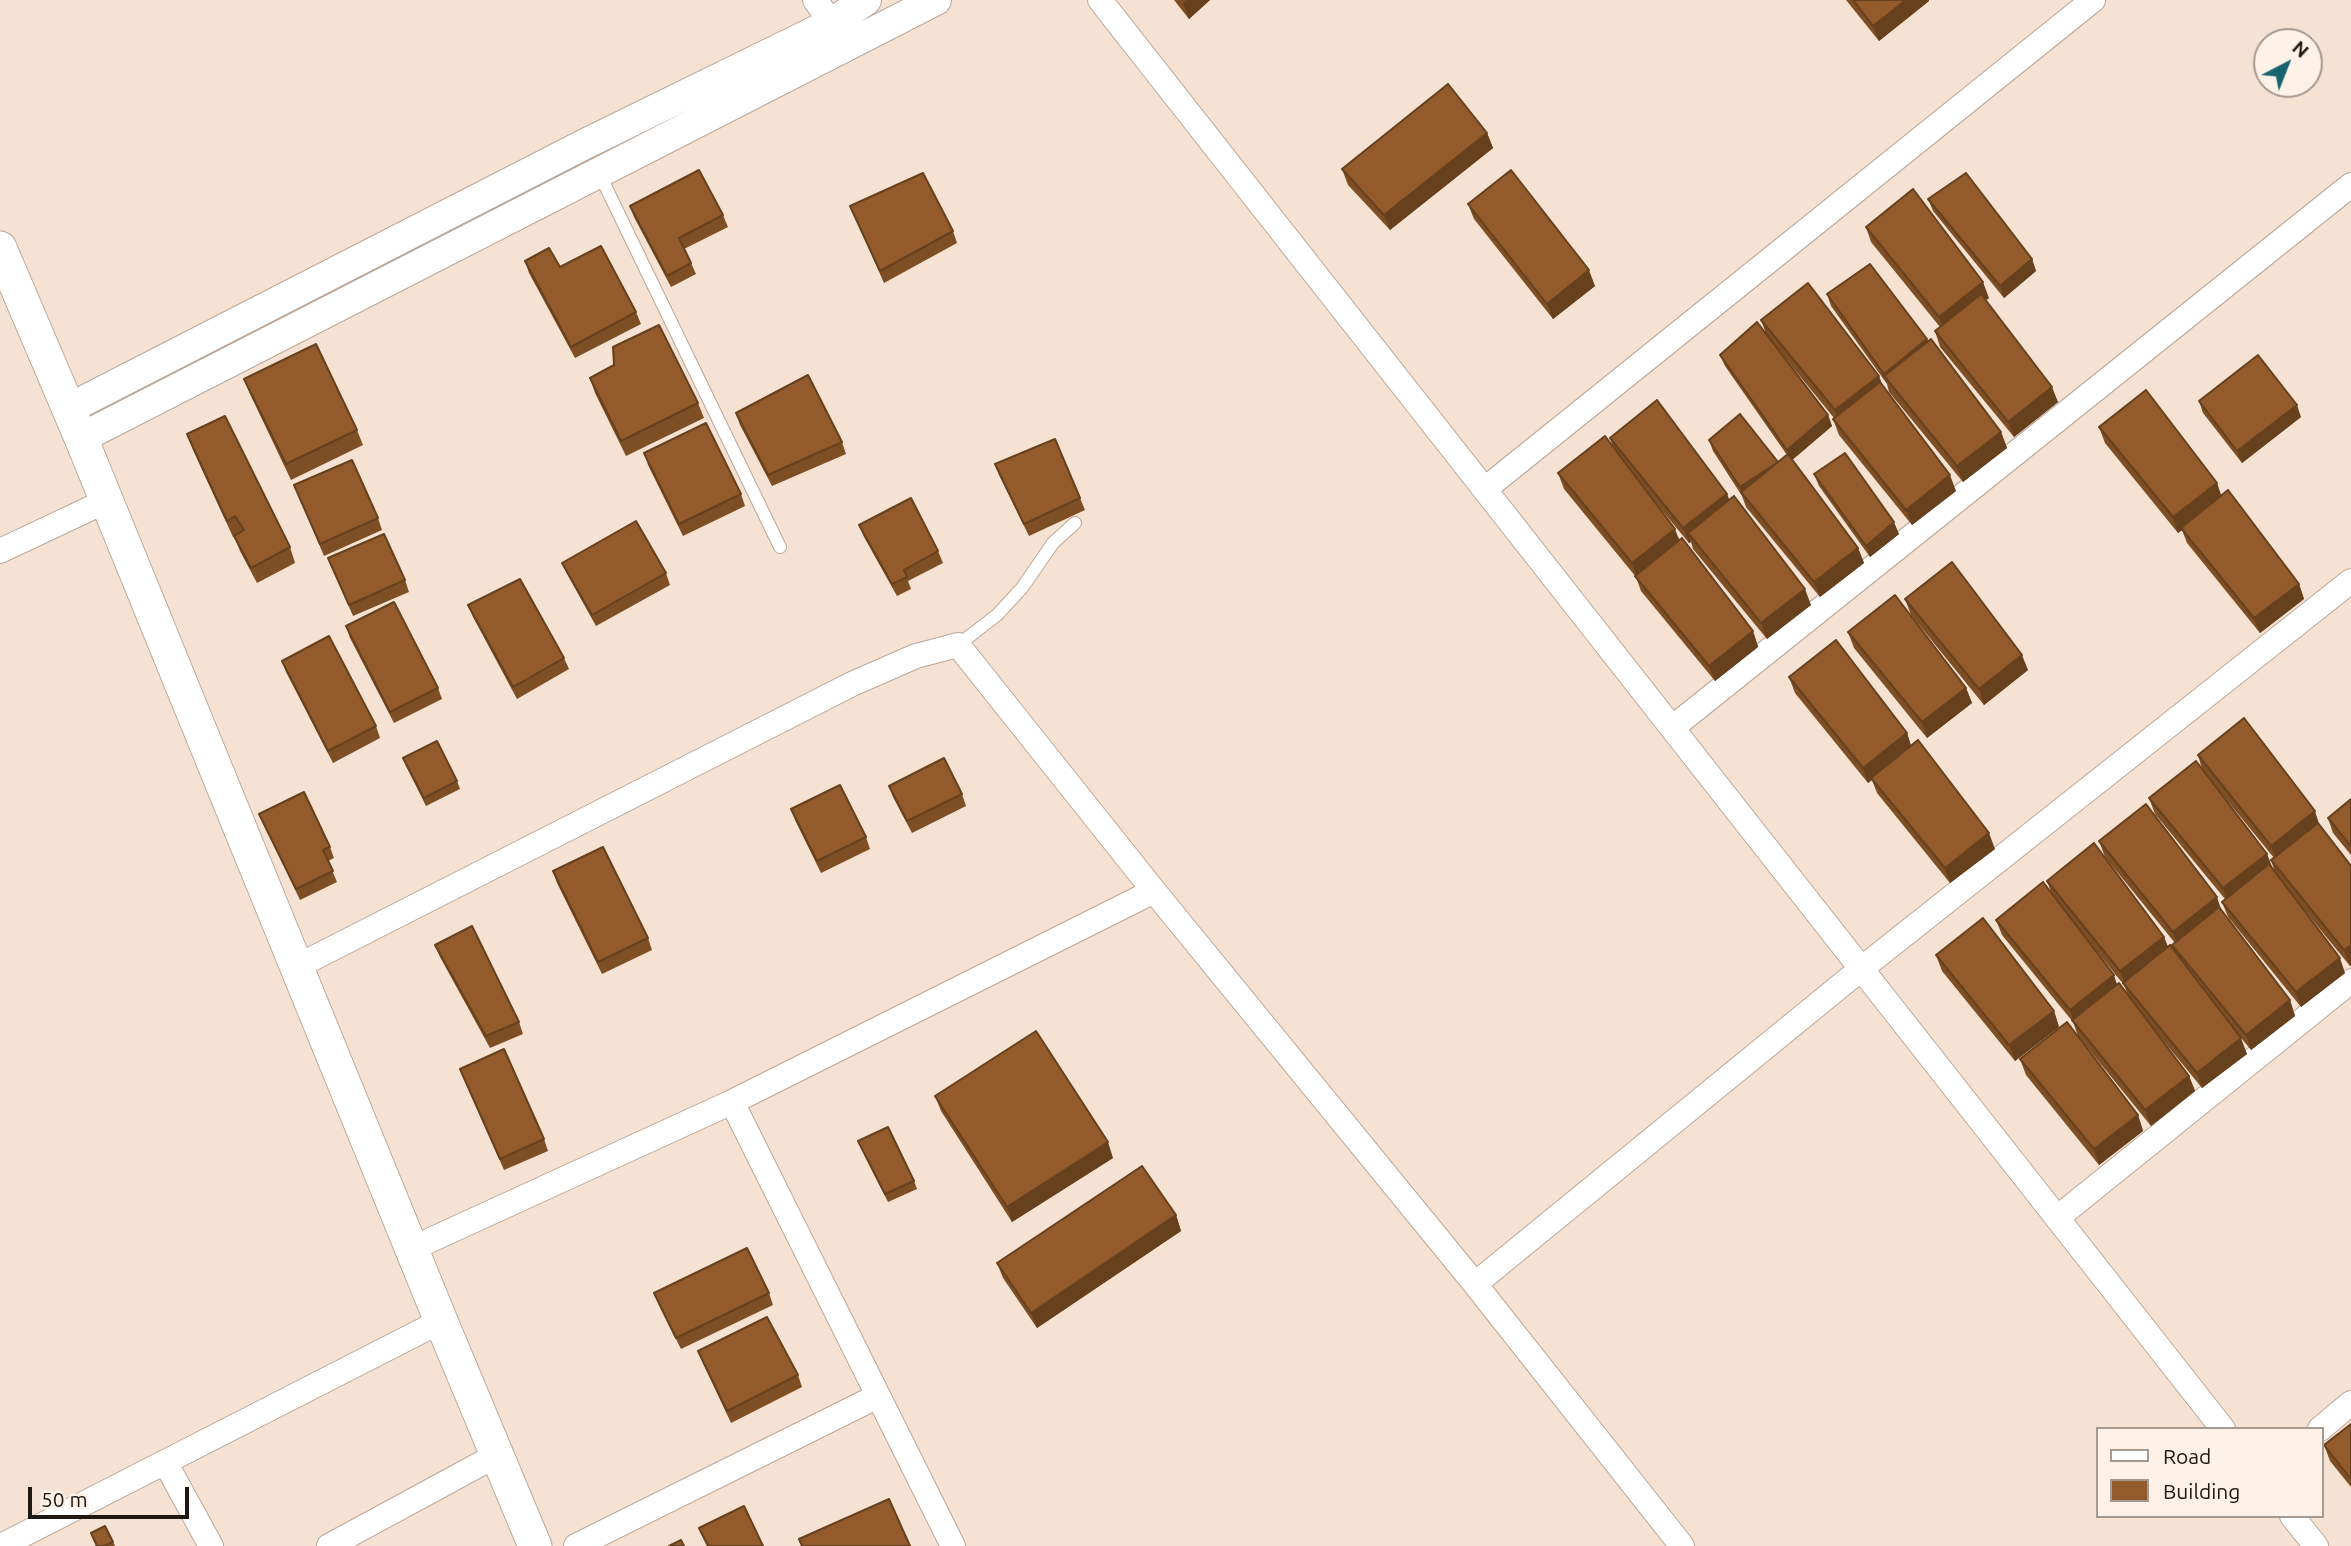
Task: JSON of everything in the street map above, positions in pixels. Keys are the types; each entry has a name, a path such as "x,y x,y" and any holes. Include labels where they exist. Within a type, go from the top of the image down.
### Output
{"main road":[{"path":"0,248 75,424 411,1249 536,1546"}],"street":[{"path":"75,424 824,11 866,0"},
{"path":"75,424 599,173 936,0"},
{"path":"1100,0 2221,1427"},
{"path":"1485,489 2093,0"},
{"path":"1672,728 2351,185"},
{"path":"0,551 107,502"},
{"path":"1475,1284 1861,969 2351,581"},
{"path":"296,967 852,684 916,656 958,645 1154,891 1475,1284 1682,1546"},
{"path":"411,1249 732,1102 1154,891"},
{"path":"2057,1218 2351,981"},
{"path":"732,1102 953,1546"},
{"path":"1,1546 441,1321"},
{"path":"576,1546 878,1396"},
{"path":"2322,1427 2351,1404"},
{"path":"329,1546 497,1455"},
{"path":"165,1462 211,1546"},
{"path":"2294,1518 2316,1546"}],"lane":[{"path":"599,173 780,547"},
{"path":"958,645 997,615 1022,588 1060,534 1074,523"}],"building":[{"path":"1853,0 1906,0 1873,26"},
{"path":"1448,84 1487,133 1384,215 1342,169"},
{"path":"699,170 723,215 679,238 691,263 667,276 630,206"},
{"path":"1511,170 1589,270 1547,304 1468,204"},
{"path":"923,173 953,231 880,271 850,206"},
{"path":"1966,173 2032,259 2000,286 1928,199"},
{"path":"1913,189 1983,282 1939,317 1866,227"},
{"path":"601,246 636,312 571,347 525,261 549,248 560,267"},
{"path":"1870,264 1927,339 1884,374 1827,294"},
{"path":"1808,283 1879,376 1835,410 1761,320"},
{"path":"1981,294 2052,387 2008,422 1935,331"},
{"path":"1757,322 1828,415 1787,450 1720,355"},
{"path":"659,325 698,403 621,441 590,378 614,365 613,347"},
{"path":"1931,339 2001,432 1957,466 1884,376"},
{"path":"316,344 357,430 286,464 244,379"},
{"path":"2258,355 2297,405 2237,451 2199,401"},
{"path":"808,375 842,442 768,475 736,413"},
{"path":"1880,382 1950,475 1906,510 1833,419"},
{"path":"2146,390 2217,483 2173,517 2099,427"},
{"path":"1657,400 1727,494 1683,528 1610,438"},
{"path":"1740,414 1778,462 1740,487 1709,440"},
{"path":"225,416 290,547 251,568 234,536 244,530 235,516 227,521 187,434"},
{"path":"706,423 741,494 679,524 644,453"},
{"path":"1605,436 1675,529 1632,563 1558,473"},
{"path":"1055,439 1080,498 1024,524 995,464"},
{"path":"1845,453 1894,522 1866,546 1814,474"},
{"path":"1788,454 1858,548 1814,582 1741,492"},
{"path":"352,460 378,518 320,544 294,485"},
{"path":"2228,490 2299,584 2254,618 2181,528"},
{"path":"1734,496 1805,589 1761,623 1688,533"},
{"path":"911,498 938,551 904,570 907,577 892,584 859,525"},
{"path":"636,521 666,573 592,615 562,563"},
{"path":"384,534 405,580 349,605 328,558"},
{"path":"1682,538 1753,631 1709,666 1635,576"},
{"path":"1952,562 2022,655 1979,689 1905,599"},
{"path":"520,579 564,658 513,687 468,605"},
{"path":"1895,595 1966,688 1922,722 1848,632"},
{"path":"394,602 438,688 390,712 346,626"},
{"path":"329,636 376,726 328,751 282,661"},
{"path":"1836,640 1907,733 1863,768 1789,677"},
{"path":"2244,718 2315,811 2271,846 2198,755"},
{"path":"1918,740 1989,833 1945,868 1871,778"},
{"path":"437,741 457,781 424,798 403,758"},
{"path":"944,758 962,794 907,821 889,786"},
{"path":"2196,761 2267,854 2223,888 2149,798"},
{"path":"840,785 866,837 817,861 791,809"},
{"path":"304,792 330,847 323,850 333,871 296,889 259,814"},
{"path":"2351,799 2351,846 2328,818"},
{"path":"2146,804 2217,897 2173,932 2099,841"},
{"path":"2318,823 2351,866 2351,945 2344,950 2271,860"},
{"path":"2094,843 2164,937 2120,971 2047,881"},
{"path":"603,847 648,938 598,962 553,871"},
{"path":"2269,864 2340,958 2296,992 2222,902"},
{"path":"2043,882 2114,975 2070,1010 1996,920"},
{"path":"2219,907 2290,1000 2246,1035 2172,945"},
{"path":"1983,918 2054,1011 2009,1045 1936,955"},
{"path":"472,926 519,1022 486,1036 435,945"},
{"path":"2170,945 2241,1038 2197,1073 2123,983"},
{"path":"2119,983 2189,1076 2145,1110 2072,1020"},
{"path":"2067,1022 2138,1115 2094,1149 2020,1059"},
{"path":"1036,1031 1108,1142 1007,1207 935,1096"},
{"path":"504,1049 544,1139 500,1159 460,1069"},
{"path":"888,1127 914,1181 885,1194 858,1141"},
{"path":"1142,1166 1176,1215 1031,1313 997,1263"},
{"path":"747,1248 769,1293 676,1338 654,1293"},
{"path":"767,1317 798,1375 727,1411 698,1351"},
{"path":"2351,1424 2351,1479 2324,1445"},
{"path":"889,1499 910,1546 802,1546 799,1539"},
{"path":"744,1506 763,1546 708,1546 699,1528"},
{"path":"105,1526 113,1542 97,1546 91,1533"},
{"path":"681,1540 684,1546 669,1546"}]}
